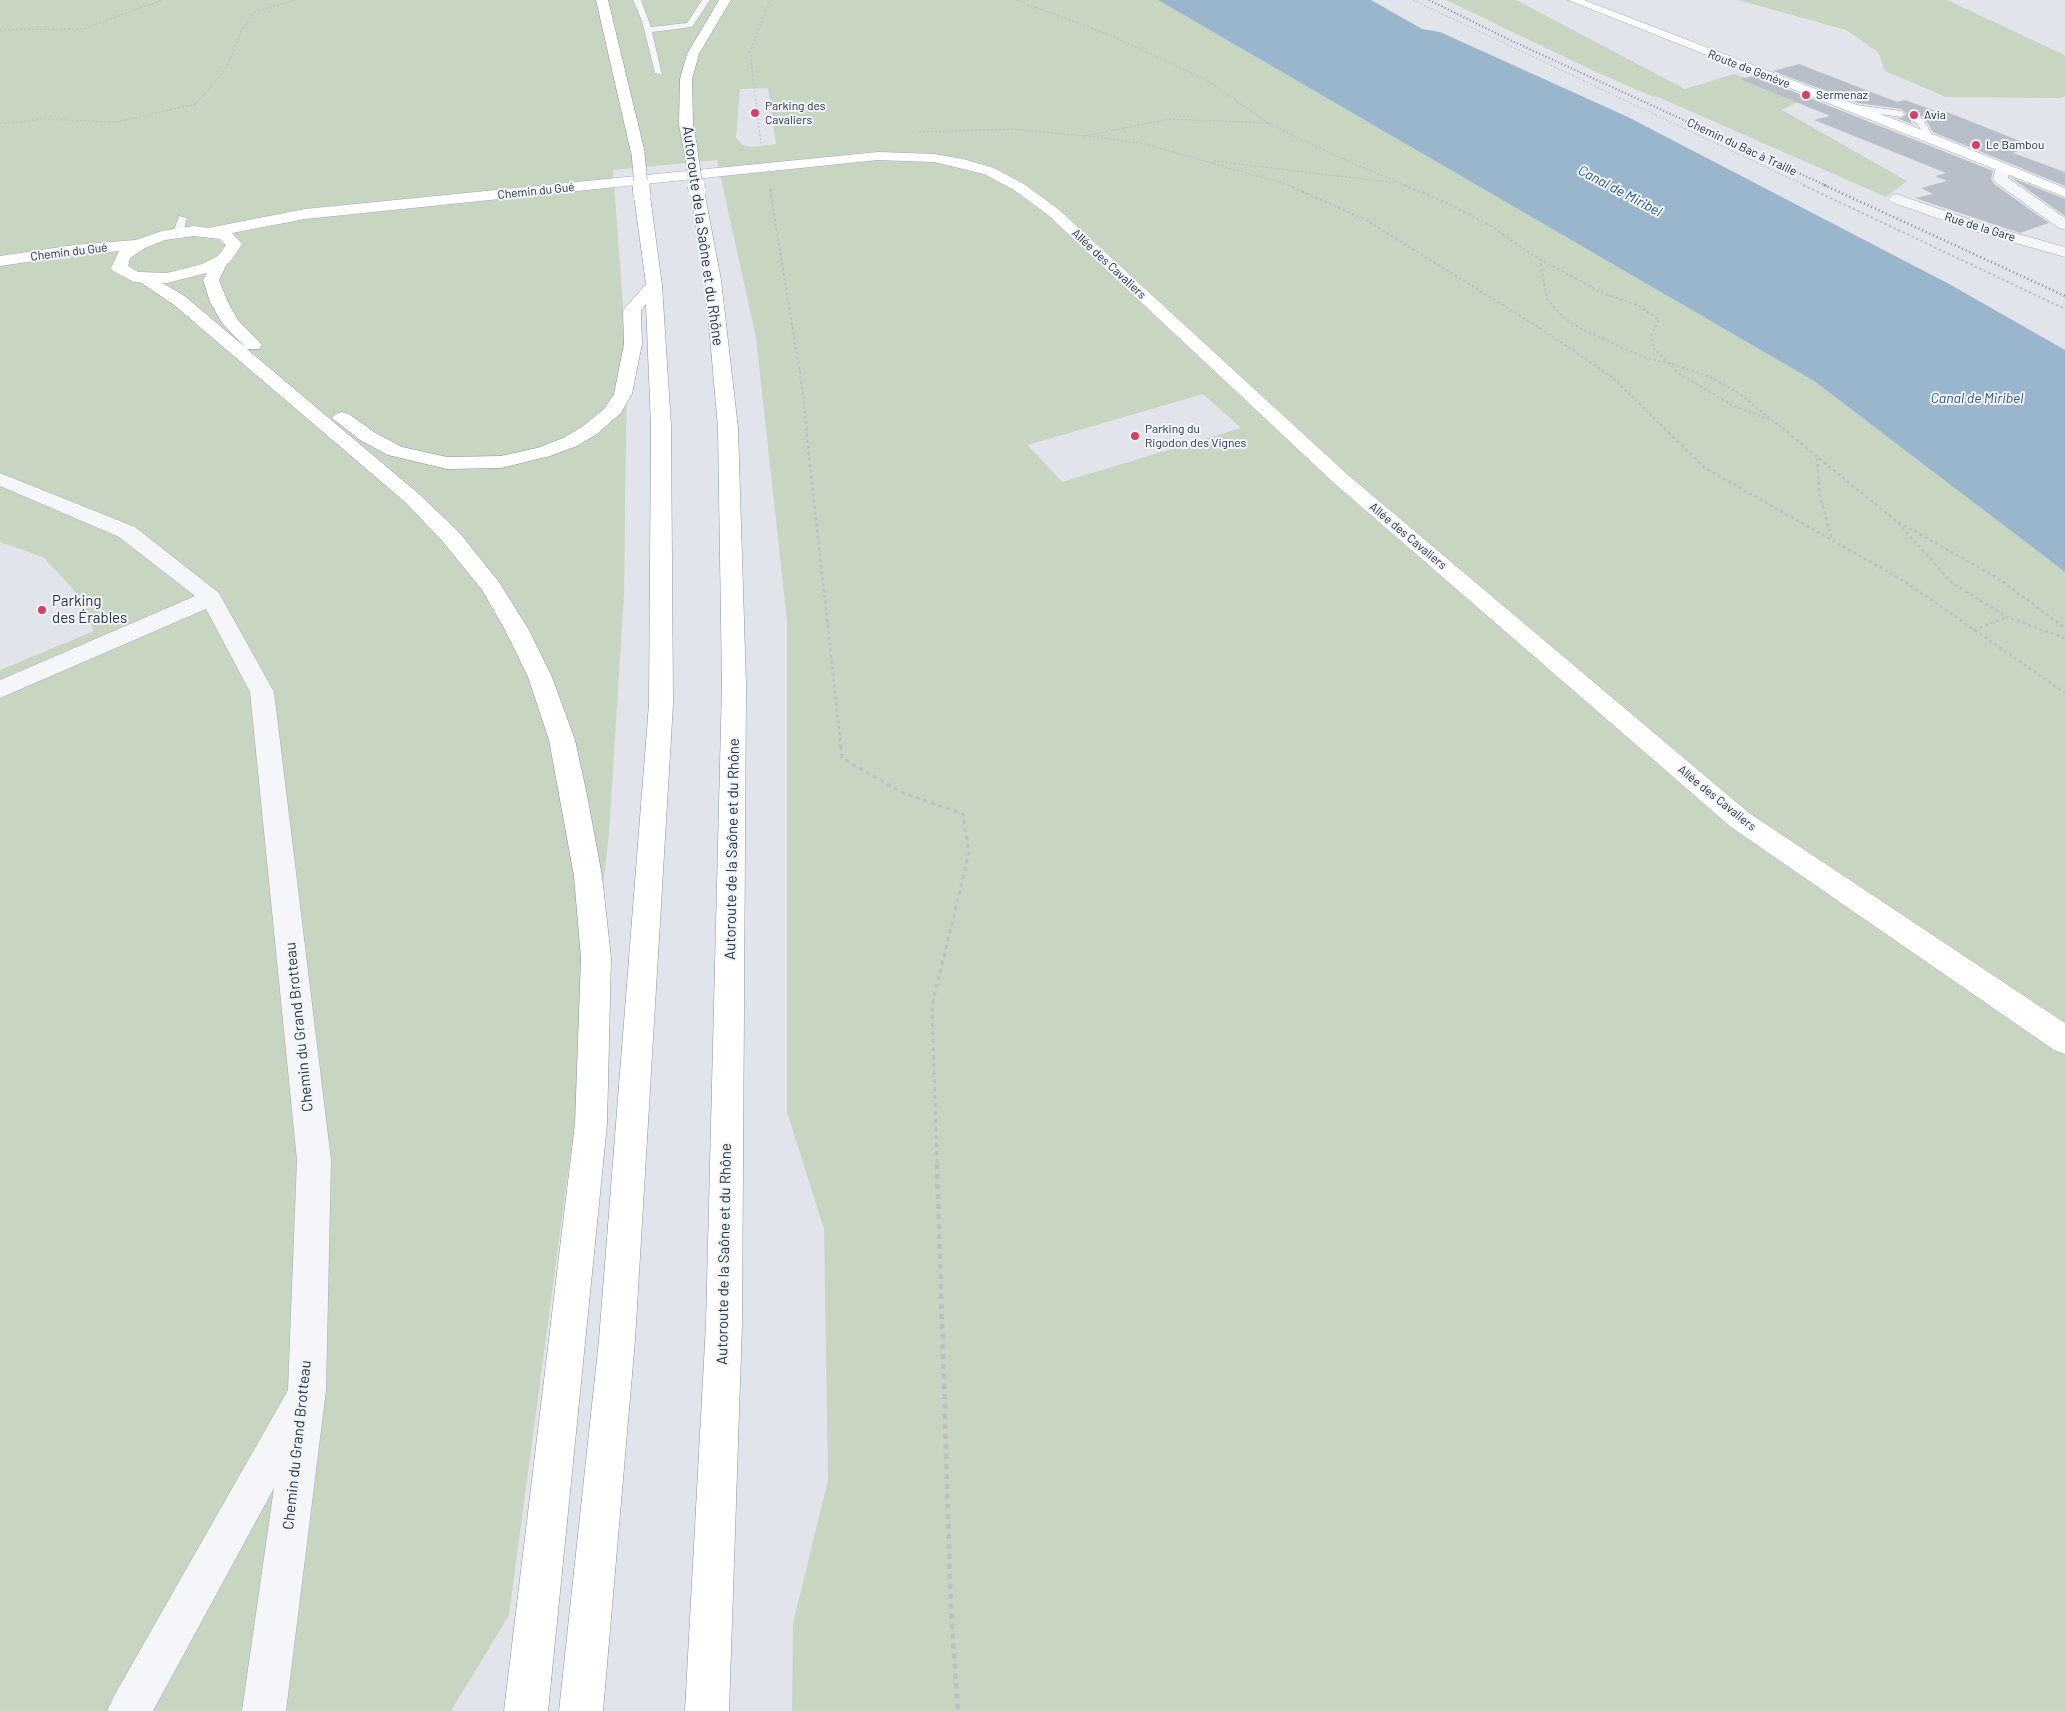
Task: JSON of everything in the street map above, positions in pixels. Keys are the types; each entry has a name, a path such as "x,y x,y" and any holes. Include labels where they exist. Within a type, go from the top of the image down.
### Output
{"main road":[{"path":"581,1711 617,1340 661,704 661,426 654,285 638,153 602,0"},
{"name":"Autoroute de la Saône et du Rhône","path":"707,1711 724,1324 734,685 728,428 713,280 686,125 686,79 693,54 725,0"},
{"path":"686,101 709,49 739,0"},
{"name":"Route de Genève","path":"1574,0 1930,138 2065,193"},
{"name":"Allée des Cavaliers","path":"719,171 878,156 934,158 989,170 1019,187 1053,212 1341,479 1740,820 2065,1040"},
{"name":"Chemin du Gué","path":"0,261 76,250 139,245 180,226 211,232 306,214 719,171"},
{"name":"Chemin du Gué","path":"0,266 73,259 130,271 182,275 225,257 281,226 353,209"},
{"path":"211,232 231,239 234,244 211,280 219,302 240,333 268,358 367,436 395,451 447,463 501,462 544,452 570,442 590,430 611,413 624,394 633,344 632,310 654,285"},
{"path":"139,245 126,253 130,271 180,301 412,498 451,537 491,587 517,630 540,678 562,740 588,876 596,958 591,1124 526,1711"}],"street":[{"path":"2003,168 2000,179 2065,225"},
{"name":"Rue de la Gare","path":"1896,198 1980,228 2065,252"},
{"name":"Chemin du Grand Brotteau","path":"0,479 127,532 211,598 262,692 314,1160 307,1390 264,1711"},
{"path":"0,690 211,598"},
{"path":"129,1711 307,1390"}],"lane":[{"path":"637,0 648,30 659,73"},
{"path":"648,30 689,25 706,0"},
{"path":"670,28 677,19"},
{"path":"1849,107 1901,114"},
{"path":"1916,120 1920,121 1930,138"}],"path":[{"path":"0,30 3,28 34,31 83,29 162,0"},
{"path":"0,124 42,119 116,122 196,104 227,67 241,32 254,12 296,0"},
{"path":"761,145 750,52 762,16 770,0"},
{"path":"1016,0 1107,34 1205,79 1268,123 1336,156 1449,204 1491,226 1540,259 1600,292 1639,306 1659,320 1651,336 1654,349 1678,373 1730,404 1773,421"},
{"name":"Chemin du Bac à Traille","path":"1413,0 2065,309"},
{"path":"1085,136 1169,119 1268,123"},
{"path":"912,133 960,129 1013,128 1145,144 1206,160 1295,188 1375,225 1544,330 1613,378 1704,468 1904,580 2065,693"},
{"path":"1206,160 1401,183"},
{"path":"766,166 802,386 842,758 901,792 963,814 969,853 932,1005 951,1610 958,1711"},
{"path":"1540,259 1547,299 1563,317 1583,330 1646,358 1669,363 1710,377 1740,393 1895,520 1952,583 2007,617 2065,638"},
{"path":"1817,457 1820,497 1832,539"},
{"path":"1895,520 1999,579 2065,628"},
{"path":"1974,630 2007,617"}],"green space":[{"path":"0,0 1158,0 1814,381 2065,572 2065,1711 792,1711 793,1623 828,1480 824,1229 787,1112 787,621 756,338 717,160 613,170 627,359 624,595 609,833 585,1045 509,1615 451,1711 0,1711 0,670 94,631 74,590 43,557 0,542","holes":["768,88 776,144 752,147 743,145 736,138 740,89","1203,394 1241,428 1062,482 1028,445"]},
{"path":"1446,0 1516,0 1685,89 1734,74 1804,99 1782,110 1907,181 1886,197 1592,70"},
{"path":"1738,0 1947,0 2065,55 2065,96 2061,98 1946,97 1885,71 1878,52 1846,30"}],"water":[{"name":"Canal de Miribel","path":"1158,0 1371,0 1422,29 1440,32 1628,117 1951,285 2065,350 2065,572 1814,381"}],"building":[{"path":"1799,64 1897,102 1905,100 1941,113 1947,112 2030,145 2013,153 2065,172 2065,186 1933,132 1924,117 1917,115 1911,118 1911,123 1917,126 1897,118 1902,118 1907,114 1901,109 1858,103 1773,71"},
{"path":"1754,76 1993,171 1991,179 1994,184 2049,223 2020,233 1915,198 1933,194 1921,188 1947,181 1935,176 1946,173 1814,120 1830,116 1740,79"},
{"path":"2010,177 2065,199 2065,216"}],"railway":[{"path":"1429,0 1512,41 1827,186"},
{"path":"1824,185 2065,296"}],"place":[{"name":"Sermenaz","path":"1806,95"},
{"name":"Parking des Cavaliers","path":"755,113"},
{"name":"Avia","path":"1914,115"},
{"name":"Le Bambou","path":"1976,145"},
{"name":"Parking du Rigodon des Vignes","path":"1135,436"},
{"name":"Parking des Érables","path":"42,610"}]}
